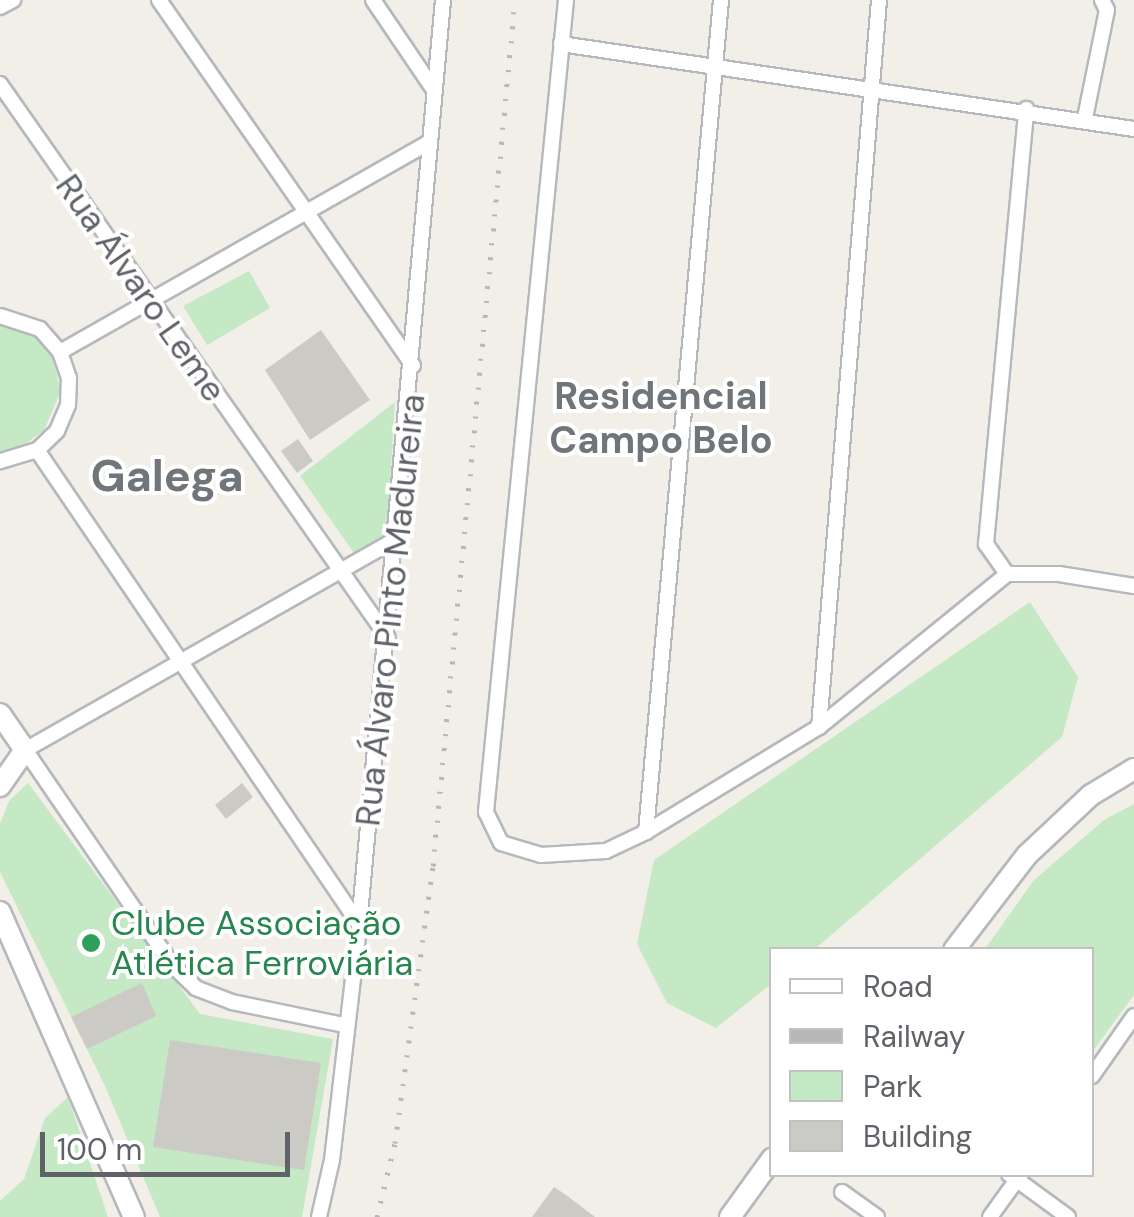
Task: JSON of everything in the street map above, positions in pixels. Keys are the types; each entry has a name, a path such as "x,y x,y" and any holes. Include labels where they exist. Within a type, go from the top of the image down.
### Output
{"street":[{"path":"0,7 13,0"},
{"path":"159,0 414,366"},
{"path":"373,0 434,90"},
{"name":"Rua Álvaro Pinto Madureira","path":"319,1217 332,1160 344,1025 359,925 414,366 444,0"},
{"path":"566,0 486,812 501,842 541,855 606,851 646,832 819,727 1007,574 1059,574 1134,586"},
{"path":"646,832 721,0"},
{"path":"819,727 879,0"},
{"path":"1086,118 1107,10 1102,0"},
{"path":"562,44 1026,109 1134,129"},
{"name":"Rua Álvaro Leme","path":"0,84 338,572 388,638"},
{"path":"1007,574 986,544 1026,109"},
{"path":"60,352 430,142"},
{"path":"0,316 40,329 60,352 69,378 68,406 37,450 0,461"},
{"path":"37,450 186,661 359,925"},
{"path":"0,786 26,750 396,540"},
{"path":"0,714 173,966 196,988 232,1002 344,1025"},
{"path":"956,947 1026,855 1091,795 1134,769"},
{"path":"0,912 134,1217"},
{"path":"1094,1073 1134,1016"},
{"path":"730,1217 769,1163"},
{"path":"990,1217 1015,1177"},
{"path":"1017,1177 1068,1217"},
{"path":"842,1192 877,1217"}],"green space":[{"path":"249,271 270,308 207,345 183,306"},
{"path":"0,323 25,328 51,350 61,391 44,430 12,454 0,452"},
{"path":"395,402 387,533 354,553 300,476"},
{"path":"1030,602 1078,677 1062,737 817,947 769,947 769,986 716,1028 667,1003 637,944 654,860"},
{"name":"Clube Associação Atlética Ferroviária","path":"28,783 200,1014 333,1039 302,1217 160,1217 105,1086 0,872 0,824 9,801"},
{"path":"1134,804 1134,995 1094,1049 1094,947 986,947 1034,880 1104,820"},
{"path":"68,1097 108,1217 0,1217 0,1201 24,1179 45,1118"}],"building":[{"path":"321,330 370,400 310,440 265,370"},
{"path":"298,439 313,461 297,473 281,451"},
{"path":"242,783 253,797 226,819 215,805"},
{"path":"142,983 156,1016 87,1049 71,1017"},
{"path":"170,1040 321,1063 304,1170 153,1147"},
{"path":"554,1187 566,1195 595,1217 532,1217"}],"railway":[{"path":"377,1217 395,1143 433,866 515,0"}],"place":[{"name":"Clube Associação Atlética Ferroviária","path":"91,943"}],"district":[{"name":"Residencial Campo Belo","path":"661,419"},
{"name":"Galega","path":"167,476"}]}
